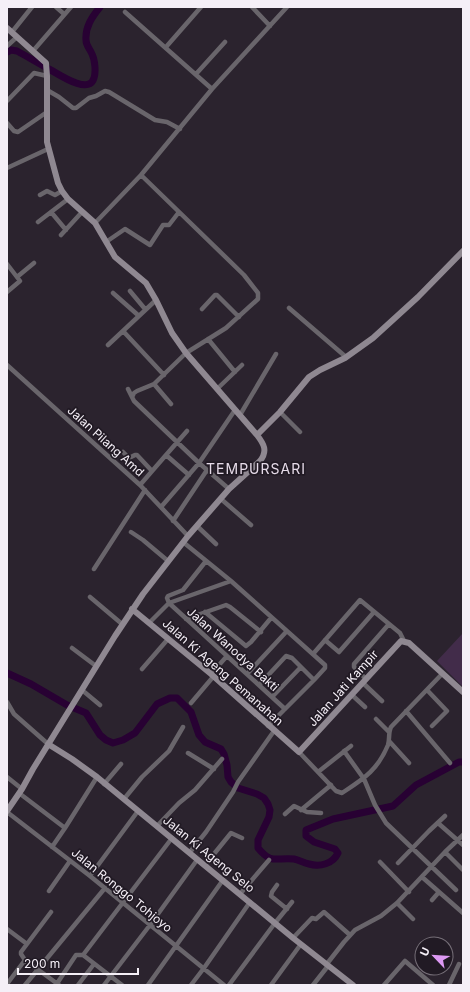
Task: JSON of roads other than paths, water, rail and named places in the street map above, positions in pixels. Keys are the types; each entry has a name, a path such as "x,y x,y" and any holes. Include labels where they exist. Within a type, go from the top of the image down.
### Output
{"street":[{"path":"7,46 12,32 32,7"},
{"path":"56,7 64,14"},
{"path":"33,51 71,7"},
{"path":"166,47 201,7"},
{"path":"252,7 270,26"},
{"path":"95,223 141,174 212,89 287,7"},
{"path":"125,12 212,89"},
{"path":"7,811 21,791 48,744 132,609 196,526 229,489 264,455 264,446 257,435 186,353 168,327 156,300 146,283 115,257 95,223 68,199 62,191 48,149 46,134 47,90 44,60 12,32"},
{"path":"196,74 225,42"},
{"path":"7,101 34,73 46,70"},
{"path":"47,90 73,108 76,108 89,98 105,91 109,92 155,120 167,122 180,129"},
{"path":"7,123 18,132 47,112"},
{"path":"7,168 48,149"},
{"path":"132,397 137,390 154,384 186,353 239,317 258,299 259,295 244,275 141,174"},
{"path":"40,195 47,191 55,195 62,191"},
{"path":"38,222 68,199"},
{"path":"51,212 66,230"},
{"path":"61,235 82,212"},
{"path":"106,242 125,229 150,244 163,225 169,224 179,212"},
{"path":"257,435 280,412 303,383 312,375 346,357 373,338 410,304 463,251"},
{"path":"17,277 34,263"},
{"path":"7,264 20,282 7,292"},
{"path":"130,290 145,309"},
{"path":"113,293 138,316"},
{"path":"202,309 215,295 217,295 239,317"},
{"path":"108,345 156,300"},
{"path":"289,308 346,357"},
{"path":"123,331 164,375"},
{"path":"208,339 235,372"},
{"path":"240,415 276,354"},
{"name":"Jalan Pilang Amd","path":"7,365 140,484 188,536"},
{"path":"217,389 242,365"},
{"path":"154,384 171,404"},
{"path":"128,388 134,401 199,463 229,489"},
{"path":"161,507 199,463 234,410"},
{"path":"280,412 300,432"},
{"path":"140,484 187,431"},
{"path":"123,452 129,458 137,455 152,471"},
{"path":"166,455 188,475"},
{"path":"173,521 207,470"},
{"path":"94,569 145,490"},
{"path":"221,499 251,525"},
{"path":"196,526 216,544"},
{"path":"131,532 168,561"},
{"path":"183,542 231,581 286,632 325,665 325,668 314,680 268,726"},
{"path":"169,603 167,598 168,596 183,590 206,561"},
{"path":"149,623 169,603 231,581"},
{"path":"90,597 122,624"},
{"path":"313,654 360,600 402,636 404,641 409,643 463,692"},
{"name":"Jalan Wanodya Bakti","path":"169,603 285,709"},
{"path":"186,619 224,605 228,606 261,632"},
{"name":"Jalan Ki Ageng Pemanahan","path":"132,609 299,752"},
{"path":"205,612 245,646 249,645 271,618"},
{"path":"325,640 338,652 340,652 374,612"},
{"path":"382,701 364,681 354,667 354,664 388,624"},
{"path":"247,674 286,632"},
{"path":"142,668 168,639"},
{"name":"Jalan Jati Kampir","path":"299,752 399,643 404,641"},
{"path":"72,648 96,666"},
{"path":"191,703 227,656"},
{"path":"259,685 285,657 290,657 314,680"},
{"path":"272,697 300,668"},
{"path":"299,752 336,791 342,793 371,773 379,763 389,741 389,732 393,724 442,674"},
{"path":"82,690 100,705"},
{"path":"427,690 447,711 432,726"},
{"path":"352,695 365,707"},
{"path":"7,702 14,714 48,744"},
{"path":"406,711 450,763"},
{"path":"376,719 389,732"},
{"path":"124,799 142,777 169,751 183,726"},
{"path":"190,852 274,731"},
{"path":"389,741 408,763"},
{"name":"Jalan Ki Ageng Selo","path":"48,744 72,758 124,799 293,938 353,985"},
{"path":"318,772 351,746"},
{"path":"344,751 364,779 375,805 386,823 411,849 456,890"},
{"path":"188,753 214,769"},
{"path":"157,826 178,802 195,790 222,759"},
{"path":"104,784 121,764"},
{"path":"7,777 21,791 65,828"},
{"path":"52,847 96,777"},
{"path":"301,810 331,786"},
{"path":"285,814 294,806 309,813 318,812 311,803"},
{"name":"Jalan Ronggo Tohjoyo","path":"7,811 105,888 224,985"},
{"path":"90,876 138,811"},
{"path":"398,863 446,816"},
{"path":"438,823 463,845"},
{"path":"205,866 231,833 242,838"},
{"path":"313,985 350,935 360,927 381,916 397,903 409,892 444,852 463,835"},
{"path":"83,955 172,838"},
{"path":"444,852 463,870"},
{"path":"49,892 70,860"},
{"path":"104,985 197,860"},
{"path":"240,894 269,860"},
{"path":"380,862 409,892"},
{"path":"422,877 463,913"},
{"path":"148,985 223,880"},
{"path":"277,885 271,896 287,909"},
{"path":"25,985 39,970 105,888"},
{"path":"432,900 439,892"},
{"path":"191,985 250,902"},
{"path":"229,985 292,902"},
{"path":"397,903 413,919"},
{"path":"51,912 21,953 25,960 57,984 76,955 83,955 122,985"},
{"path":"293,938 312,918 316,920 324,912 350,935"},
{"path":"7,929 27,944"},
{"path":"271,985 301,944"},
{"path":"7,984 25,960"},
{"path":"384,985 405,962 433,985"},
{"path":"78,985 94,964"},
{"path":"449,985 459,964"}],"waterway":[{"path":"7,52 11,50 17,51 73,82 86,85 91,83 95,75 95,66 87,44 86,35 90,22 100,7"},
{"path":"7,673 31,684 67,705 86,713 100,735 113,743 123,740 135,733 157,704 170,698 177,698 191,712 199,735 205,742 221,749 224,754 228,777 231,782 238,788 257,794 264,798 268,804 270,810 269,817 258,840 258,848 267,857 274,859 294,859 313,865 322,865 330,862 338,853 335,849 314,842 306,836 306,830 333,819 393,806 416,785 459,762 463,762"}],"district":[{"name":"TEMPURSARI","path":"256,468"}]}
